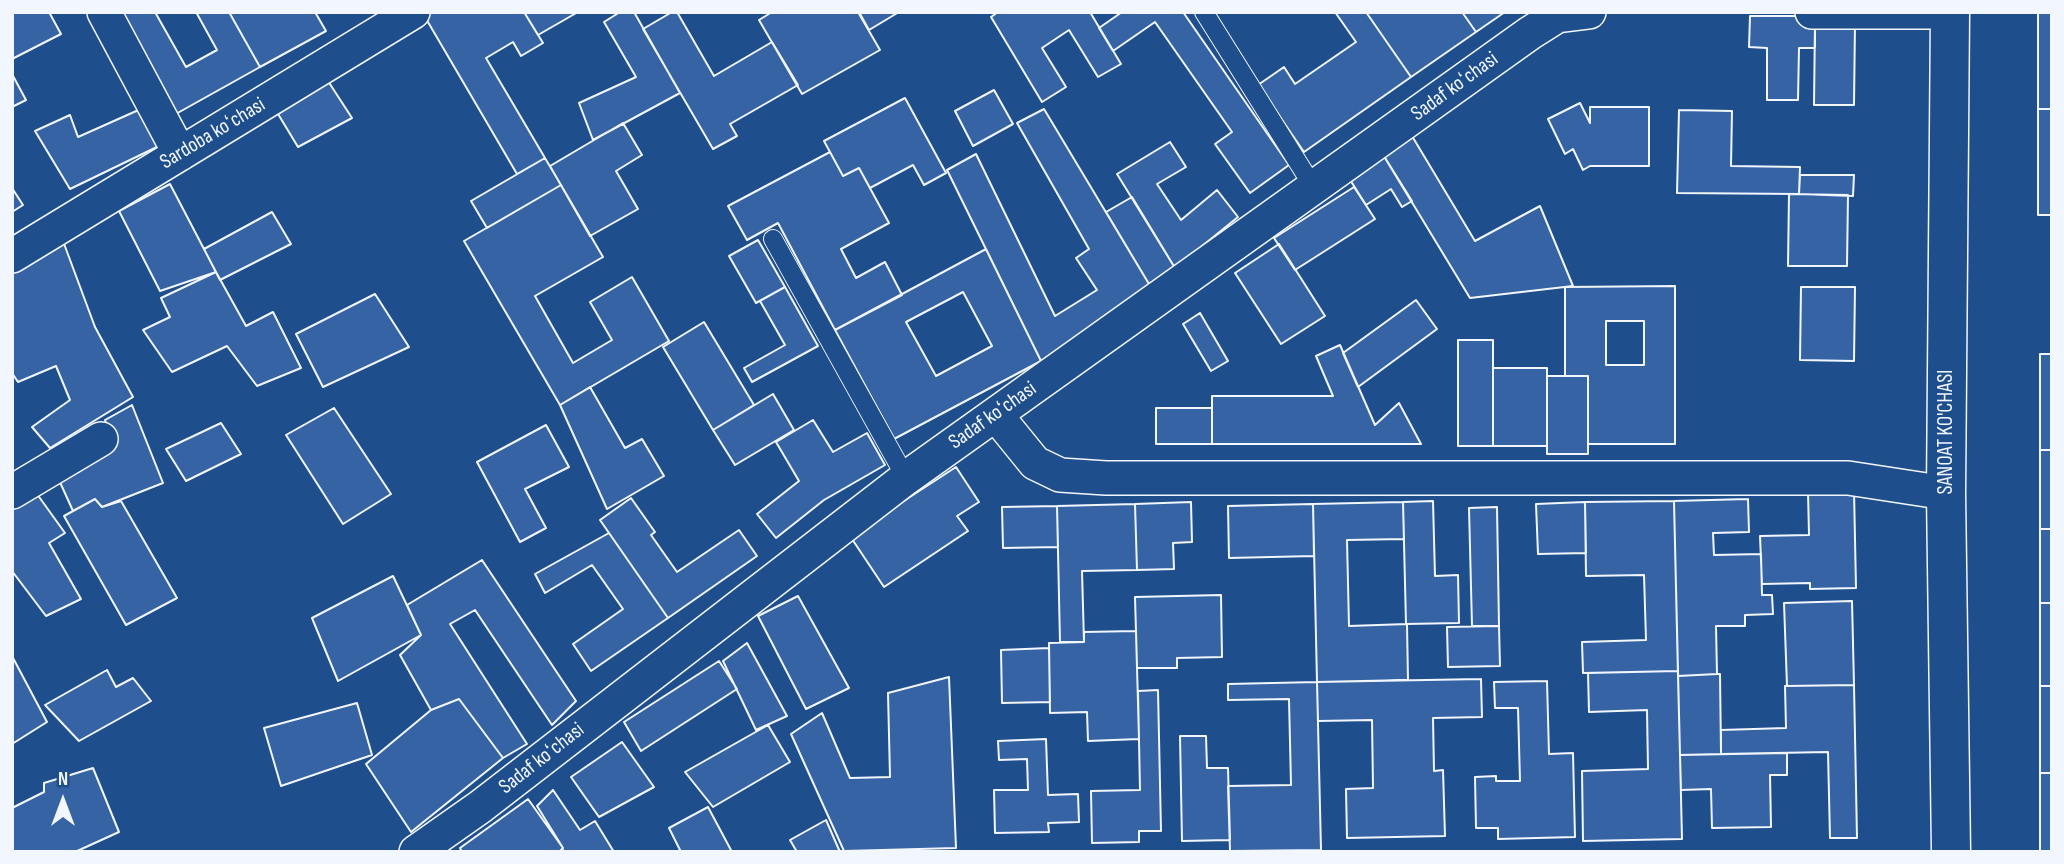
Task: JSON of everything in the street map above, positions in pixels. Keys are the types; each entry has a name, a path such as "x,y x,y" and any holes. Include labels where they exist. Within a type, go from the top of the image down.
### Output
{"main road":[{"name":"SANOAT KO'CHASI","path":"1950,12 1946,493 1951,852"}],"street":[{"path":"104,12 180,154"},
{"name":"Sardoba koʻchasi","path":"12,257 413,12"},
{"name":"Sadaf koʻchasi","path":"416,852 480,807 906,478 1530,33 1557,16 1589,12"},
{"path":"1812,12 1950,12"},
{"path":"996,415 1035,463 1060,475 1106,478 1848,478 1946,493"},
{"path":"12,492 101,439"}],"lane":[{"path":"1204,12 1314,188"},
{"path":"773,239 906,478"}],"building":[{"path":"12,12 49,12 61,34 12,59"},
{"path":"118,12 155,12 186,67 217,50 196,12 229,12 260,67 174,115"},
{"path":"229,12 315,12 326,31 260,67"},
{"path":"433,12 524,12 543,43 521,56 513,42 486,58 545,158 517,174 425,17"},
{"path":"524,12 578,12 538,35"},
{"path":"620,12 634,12 680,93 593,140 579,103 636,77 604,22"},
{"path":"672,12 677,12 714,76 772,42 798,85 730,124 737,136 713,149 643,29"},
{"path":"772,12 858,12 880,50 802,94 759,20"},
{"path":"859,12 899,12 869,30"},
{"path":"998,12 1090,12 1121,64 1098,77 1069,30 1042,48 1066,87 1042,102 991,17"},
{"path":"1122,12 1183,12 1289,165 1250,193 1215,144 1232,132 1155,22 1113,51 1099,28"},
{"path":"1335,12 1366,12 1411,77 1304,152 1258,85 1284,67 1295,84 1356,42"},
{"path":"1366,12 1462,12 1476,32 1411,77"},
{"path":"1462,12 1505,12 1476,32"},
{"path":"2038,12 2052,12 2052,109 2038,109"},
{"path":"1750,16 1815,16 1815,48 1799,48 1798,100 1767,100 1767,48 1749,47"},
{"path":"1815,22 1855,23 1854,105 1814,105"},
{"path":"12,74 26,100 12,107"},
{"path":"328,81 352,118 298,147 275,109"},
{"path":"994,90 1013,124 973,146 955,111"},
{"path":"905,98 946,173 924,185 913,165 870,188 859,168 843,176 824,141"},
{"path":"1580,103 1590,123 1590,107 1649,107 1649,166 1590,166 1583,170 1573,149 1565,154 1548,119"},
{"path":"143,108 161,145 70,189 35,131 70,115 78,137"},
{"path":"1044,109 1152,289 1076,342 1041,361 947,170 976,154 1055,316 1097,290 1076,258 1089,249 1017,123"},
{"path":"2038,109 2052,109 2052,215 2038,215"},
{"path":"1679,110 1732,111 1731,166 1800,167 1799,194 1677,193"},
{"path":"623,123 642,155 616,171 638,209 590,236 550,166"},
{"path":"1412,136 1475,241 1540,206 1573,286 1470,298 1382,153"},
{"path":"1170,142 1186,167 1157,184 1181,220 1217,190 1238,217 1175,268 1117,174"},
{"path":"830,152 843,176 859,168 889,223 841,249 856,278 885,262 902,295 835,330 778,223 747,240 728,206"},
{"path":"1382,153 1412,201 1402,207 1391,189 1366,205 1347,175"},
{"path":"545,158 561,185 487,228 471,201"},
{"path":"1800,175 1854,175 1853,196 1799,194"},
{"path":"170,184 216,272 160,291 119,211"},
{"path":"561,185 603,257 535,296 573,363 612,340 590,302 632,277 669,341 560,405 464,241"},
{"path":"1354,187 1375,219 1295,270 1274,238"},
{"path":"12,188 23,205 12,212"},
{"path":"1789,194 1848,195 1847,266 1788,266"},
{"path":"1132,197 1175,268 1152,289 1106,212"},
{"path":"272,212 291,244 220,280 204,249"},
{"path":"758,240 785,287 756,303 729,256"},
{"path":"63,241 95,327 133,397 50,448 32,427 70,400 56,366 18,382 12,373 12,270"},
{"path":"1279,244 1325,316 1281,344 1235,273"},
{"path":"986,249 1041,361 894,439 835,330","holes":["963,292 992,346 936,376 906,322"]},
{"path":"216,272 246,326 273,312 301,368 257,386 227,346 172,372 143,330 170,317 161,298"},
{"path":"1675,286 1675,444 1588,444 1588,376 1565,376 1565,287","holes":["1606,321 1644,321 1644,365 1606,365"]},
{"path":"785,287 818,346 752,382 744,368 785,345 760,301"},
{"path":"1801,287 1855,287 1854,361 1800,360"},
{"path":"375,294 409,347 323,387 296,334"},
{"path":"1416,300 1437,329 1358,387 1343,353"},
{"path":"1200,313 1228,361 1211,371 1183,324"},
{"path":"704,322 754,405 713,430 663,347"},
{"path":"1458,340 1493,340 1493,446 1458,446"},
{"path":"1340,345 1375,425 1399,403 1421,444 1212,444 1212,396 1333,396 1316,356"},
{"path":"2040,354 2052,354 2052,450 2040,450"},
{"path":"1493,368 1547,368 1547,446 1493,446"},
{"path":"1547,376 1588,376 1588,454 1547,454"},
{"path":"590,387 625,448 642,439 664,476 607,509 560,405"},
{"path":"773,394 794,430 735,465 713,430"},
{"path":"132,405 163,483 102,507 95,499 73,511 59,480 114,448 105,420"},
{"path":"334,408 391,494 343,524 286,435"},
{"path":"1156,408 1212,408 1212,444 1156,444"},
{"path":"813,420 833,452 867,433 885,465 824,500 776,538 757,514 799,481 776,442"},
{"path":"221,423 241,454 186,481 166,449"},
{"path":"546,425 569,467 525,489 546,528 520,542 477,462"},
{"path":"2040,450 2052,450 2052,529 2040,529"},
{"path":"956,467 979,502 957,516 968,531 884,587 850,536"},
{"path":"1854,490 1856,588 1810,589 1810,583 1762,584 1760,536 1809,535 1808,491"},
{"path":"37,494 65,533 49,543 81,599 46,616 12,571 12,510"},
{"path":"631,498 655,532 651,535 677,572 739,530 757,556 668,618 600,520"},
{"path":"95,499 102,507 121,501 177,598 126,625 64,516"},
{"path":"1748,499 1749,532 1713,533 1714,555 1761,554 1762,595 1772,595 1773,614 1745,615 1745,626 1716,626 1717,674 1678,676 1674,501"},
{"path":"1433,501 1435,576 1458,575 1459,623 1406,624 1403,502"},
{"path":"1674,501 1678,671 1583,673 1582,642 1646,640 1644,575 1586,576 1585,502"},
{"path":"1191,502 1192,542 1173,543 1174,569 1137,570 1135,504"},
{"path":"1403,502 1404,539 1347,540 1349,626 1407,624 1408,680 1317,682 1313,504"},
{"path":"1585,502 1586,553 1538,554 1536,504"},
{"path":"1135,504 1137,570 1082,571 1084,642 1060,642 1057,506"},
{"path":"1313,504 1314,556 1229,558 1228,506"},
{"path":"1057,506 1058,547 1003,548 1002,507"},
{"path":"1497,507 1499,626 1472,626 1469,508"},
{"path":"2040,529 2052,529 2052,603 2040,603"},
{"path":"609,533 668,618 591,671 573,644 623,609 592,565 545,593 535,574"},
{"path":"482,560 576,701 552,725 475,610 450,624 527,744 503,758 459,699 431,710 400,655 421,635 407,605"},
{"path":"393,576 421,635 338,681 312,618"},
{"path":"1221,595 1222,657 1177,658 1177,668 1137,668 1135,597"},
{"path":"798,596 849,688 806,709 758,616"},
{"path":"1852,601 1854,685 1787,686 1784,603"},
{"path":"2040,603 2052,603 2052,686 2040,686"},
{"path":"1499,626 1500,666 1448,667 1447,627"},
{"path":"1136,631 1139,739 1088,741 1087,712 1050,713 1049,643 1084,642 1084,632"},
{"path":"747,643 787,716 756,730 723,661"},
{"path":"1049,648 1050,702 1002,703 1001,650"},
{"path":"12,656 47,722 12,744"},
{"path":"719,661 737,689 641,751 624,722"},
{"path":"107,670 116,687 133,678 151,701 79,741 45,705"},
{"path":"1678,671 1682,839 1583,841 1582,771 1648,769 1647,710 1589,712 1588,673"},
{"path":"1720,674 1721,754 1680,755 1678,676"},
{"path":"949,677 956,848 844,851 791,734 822,713 850,778 890,777 888,693"},
{"path":"1481,679 1482,717 1433,718 1434,771 1443,770 1445,836 1347,838 1346,789 1373,788 1372,720 1318,721 1317,682"},
{"path":"1547,681 1549,754 1573,753 1575,837 1498,839 1498,828 1476,828 1475,777 1496,776 1496,781 1520,781 1518,708 1495,708 1494,682"},
{"path":"1317,682 1321,850 1230,851 1228,786 1291,785 1289,699 1228,700 1228,684"},
{"path":"1854,685 1857,838 1830,838 1828,752 1721,754 1721,730 1786,728 1785,686"},
{"path":"2040,686 2052,686 2052,773 2040,773"},
{"path":"1158,690 1161,831 1139,831 1139,842 1092,843 1091,791 1140,790 1138,691"},
{"path":"459,699 503,758 411,832 366,764 431,710"},
{"path":"357,703 372,755 281,786 264,728"},
{"path":"768,725 790,762 713,807 685,772"},
{"path":"1180,736 1206,736 1207,768 1228,768 1230,840 1182,841"},
{"path":"1046,739 1048,795 1078,794 1079,822 1048,823 1049,832 995,833 994,790 1028,790 1027,759 999,760 998,741"},
{"path":"622,742 654,787 599,817 571,777"},
{"path":"1787,753 1787,775 1770,775 1771,827 1712,828 1711,789 1681,790 1680,755"},
{"path":"93,768 119,832 75,852 12,852 12,808 44,792 44,783"},
{"path":"2040,773 2052,773 2052,852 2040,852"},
{"path":"553,790 580,830 595,821 614,852 562,852 563,848 537,806"},
{"path":"528,799 563,848 559,852 462,852 460,848"},
{"path":"708,807 732,852 681,852 669,828"},
{"path":"826,820 840,852 797,852 790,840"}]}
